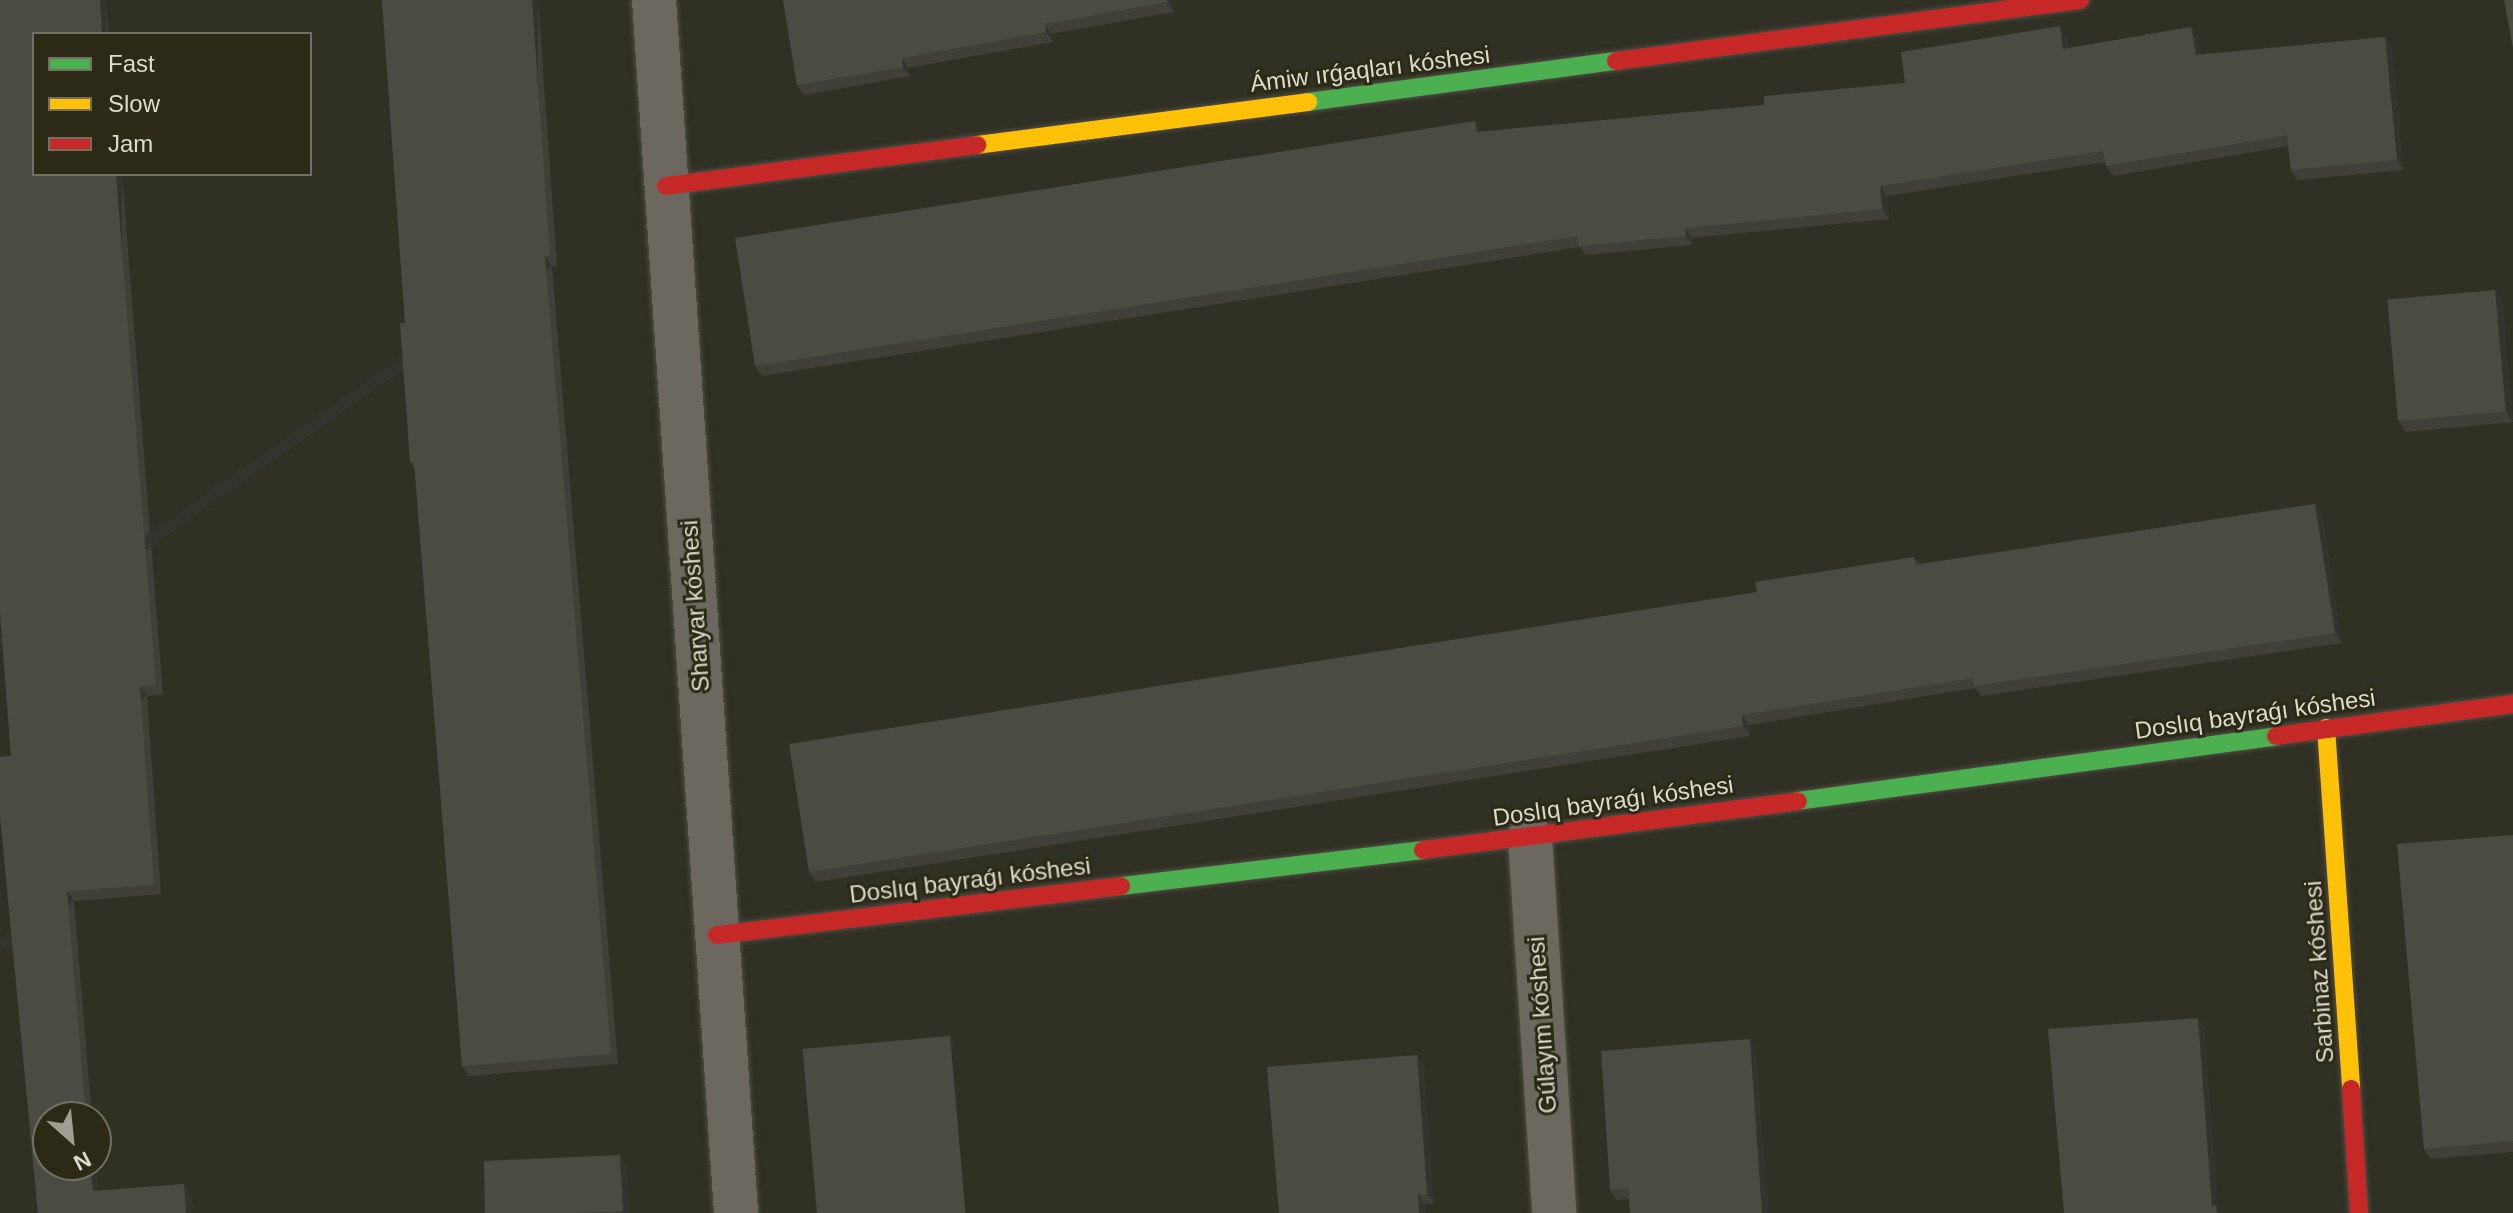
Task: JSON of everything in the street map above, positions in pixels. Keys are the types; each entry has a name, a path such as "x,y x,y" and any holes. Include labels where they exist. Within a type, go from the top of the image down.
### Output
{"street":[{"name":"Sharyar kóshesi","path":"654,0 736,1213"},
{"name":"Ámiw ırǵaqları kóshesi","path":"666,186 2080,0"},
{"name":"Doslıq bayraǵı kóshesi","path":"717,935 1530,837 2513,704"},
{"name":"Sarbinaz kóshesi","path":"2326,728 2359,1213"},
{"name":"Gúlayım kóshesi","path":"1530,837 1554,1213"}],"building":[{"path":"0,0 100,0 102,32 32,32 32,176 116,176 156,685 140,686 154,885 67,891 85,1101 32,1101 32,1150 0,815 0,757 11,756 0,612"},
{"path":"382,0 532,0 550,256 545,256 611,1054 462,1066 414,462 410,462 400,323 405,323"},
{"path":"783,0 1167,2 1045,24 1046,32 902,58 903,67 797,85"},
{"path":"2504,0 2513,0 2513,48"},
{"path":"2060,26 2063,49 2191,27 2196,55 2385,37 2397,160 2291,170 2287,135 2106,166 2103,151 1880,186 1882,209 1685,228 1686,236 1579,246 1578,236 755,366 735,238 1475,121 1477,132 1764,105 1764,96 1905,83 1901,52"},
{"path":"2495,290 2506,412 2398,421 2387,299"},
{"path":"2315,504 2335,633 1974,686 1973,678 1742,715 1743,726 809,872 789,744 1757,592 1755,582 1914,557 1915,565"},
{"path":"2513,835 2513,1141 2424,1149 2397,844"},
{"path":"2198,1018 2212,1206 2216,1206 2217,1213 2064,1213 2048,1029"},
{"path":"950,1036 965,1213 817,1213 803,1049"},
{"path":"1750,1039 1762,1213 1630,1213 1628,1188 1610,1190 1601,1051"},
{"path":"1417,1055 1427,1194 1418,1194 1419,1213 1279,1213 1267,1067"},
{"path":"620,1155 623,1211 485,1213 484,1161"},
{"path":"35,1181 92,1181 93,1191 184,1184 186,1213 38,1213"}],"traffic: fast":[{"path":"1308,102 1616,61"},
{"path":"1798,801 2276,736"},
{"path":"1121,886 1423,850"}],"traffic: slow":[{"path":"977,145 1308,102"},
{"path":"2326,728 2351,1089"}],"traffic: jam":[{"path":"1616,61 2080,0"},
{"path":"666,186 977,145"},
{"path":"2276,736 2513,704"},
{"path":"1423,850 1798,801"},
{"path":"717,935 1121,886"},
{"path":"2351,1089 2359,1213"}]}
